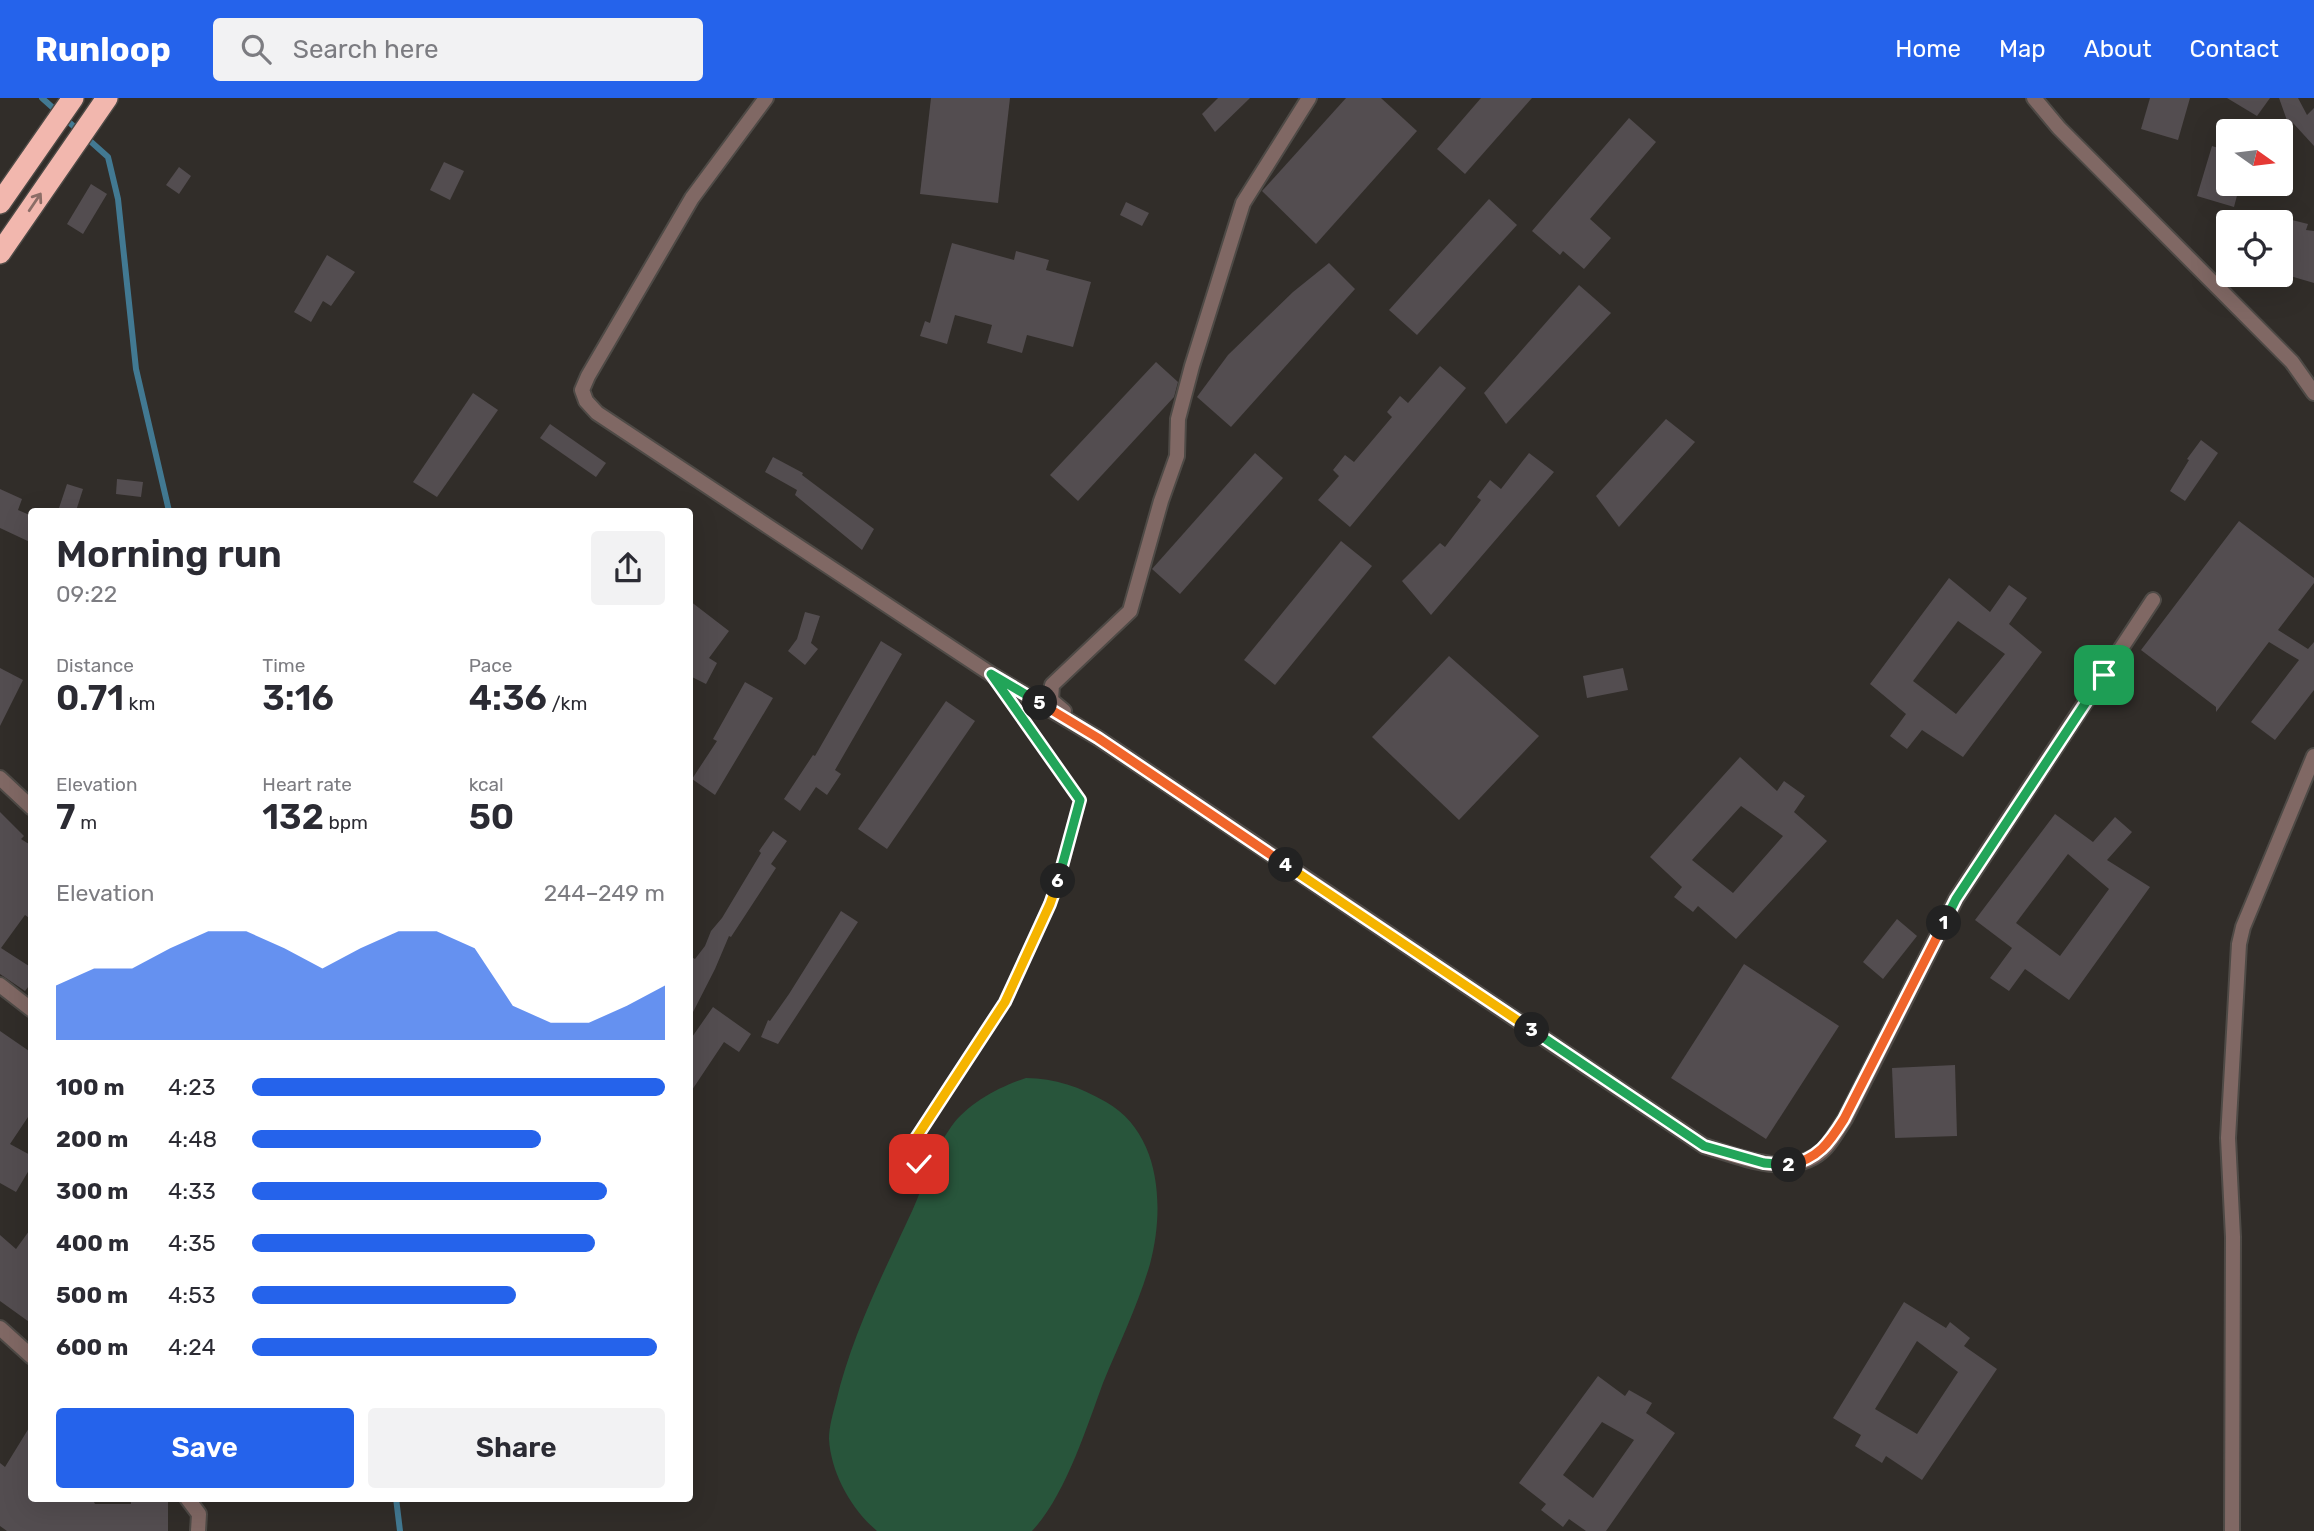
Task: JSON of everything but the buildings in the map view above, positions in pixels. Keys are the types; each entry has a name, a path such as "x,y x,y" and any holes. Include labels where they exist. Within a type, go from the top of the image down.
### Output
{"highway":[{"path":"0,203 72,98"},
{"path":"0,253 103,104"}],"street":[{"path":"766,98 692,198 588,376 582,390 586,401 597,412 991,674 1098,738 1704,1146 1764,1163 1791,1165 1815,1157 1827,1147 1956,899 2153,600"},
{"path":"1098,738 1051,700 1052,685 1130,611 1161,501 1177,456 1178,419 1192,366 1243,203 1309,98"},
{"path":"2034,98 2059,128 2292,362 2314,393"},
{"path":"2232,1531 2233,1237 2228,1138 2239,944 2243,927 2314,756"},
{"path":"0,778 28,804"},
{"path":"0,985 28,1007"},
{"path":"0,1328 28,1353"},
{"path":"190,1502 199,1514 198,1531"}],"lane":[{"path":"919,1164 916,1138 1005,1002 1050,904 1080,800 991,674"}],"green space":[{"path":"1026,1078 1067,1084 1087,1092 1124,1116 1138,1133 1148,1152 1157,1196 1155,1242 1150,1264 1074,1461 1055,1500 1032,1531 877,1531 859,1512 844,1490 834,1465 829,1439 831,1420 851,1352 934,1157 951,1127 975,1103"}],"waterway":[{"path":"42,98 108,157 118,199 136,369 168,508"},
{"path":"396,1502 400,1531"}],"route":[{"path":"919,1164 916,1138 1005,1002 1050,904 1080,800 991,674 1098,738 1704,1146 1764,1163 1791,1165 1815,1157 1827,1147 1844,1119 1956,899 2104,675"}]}
